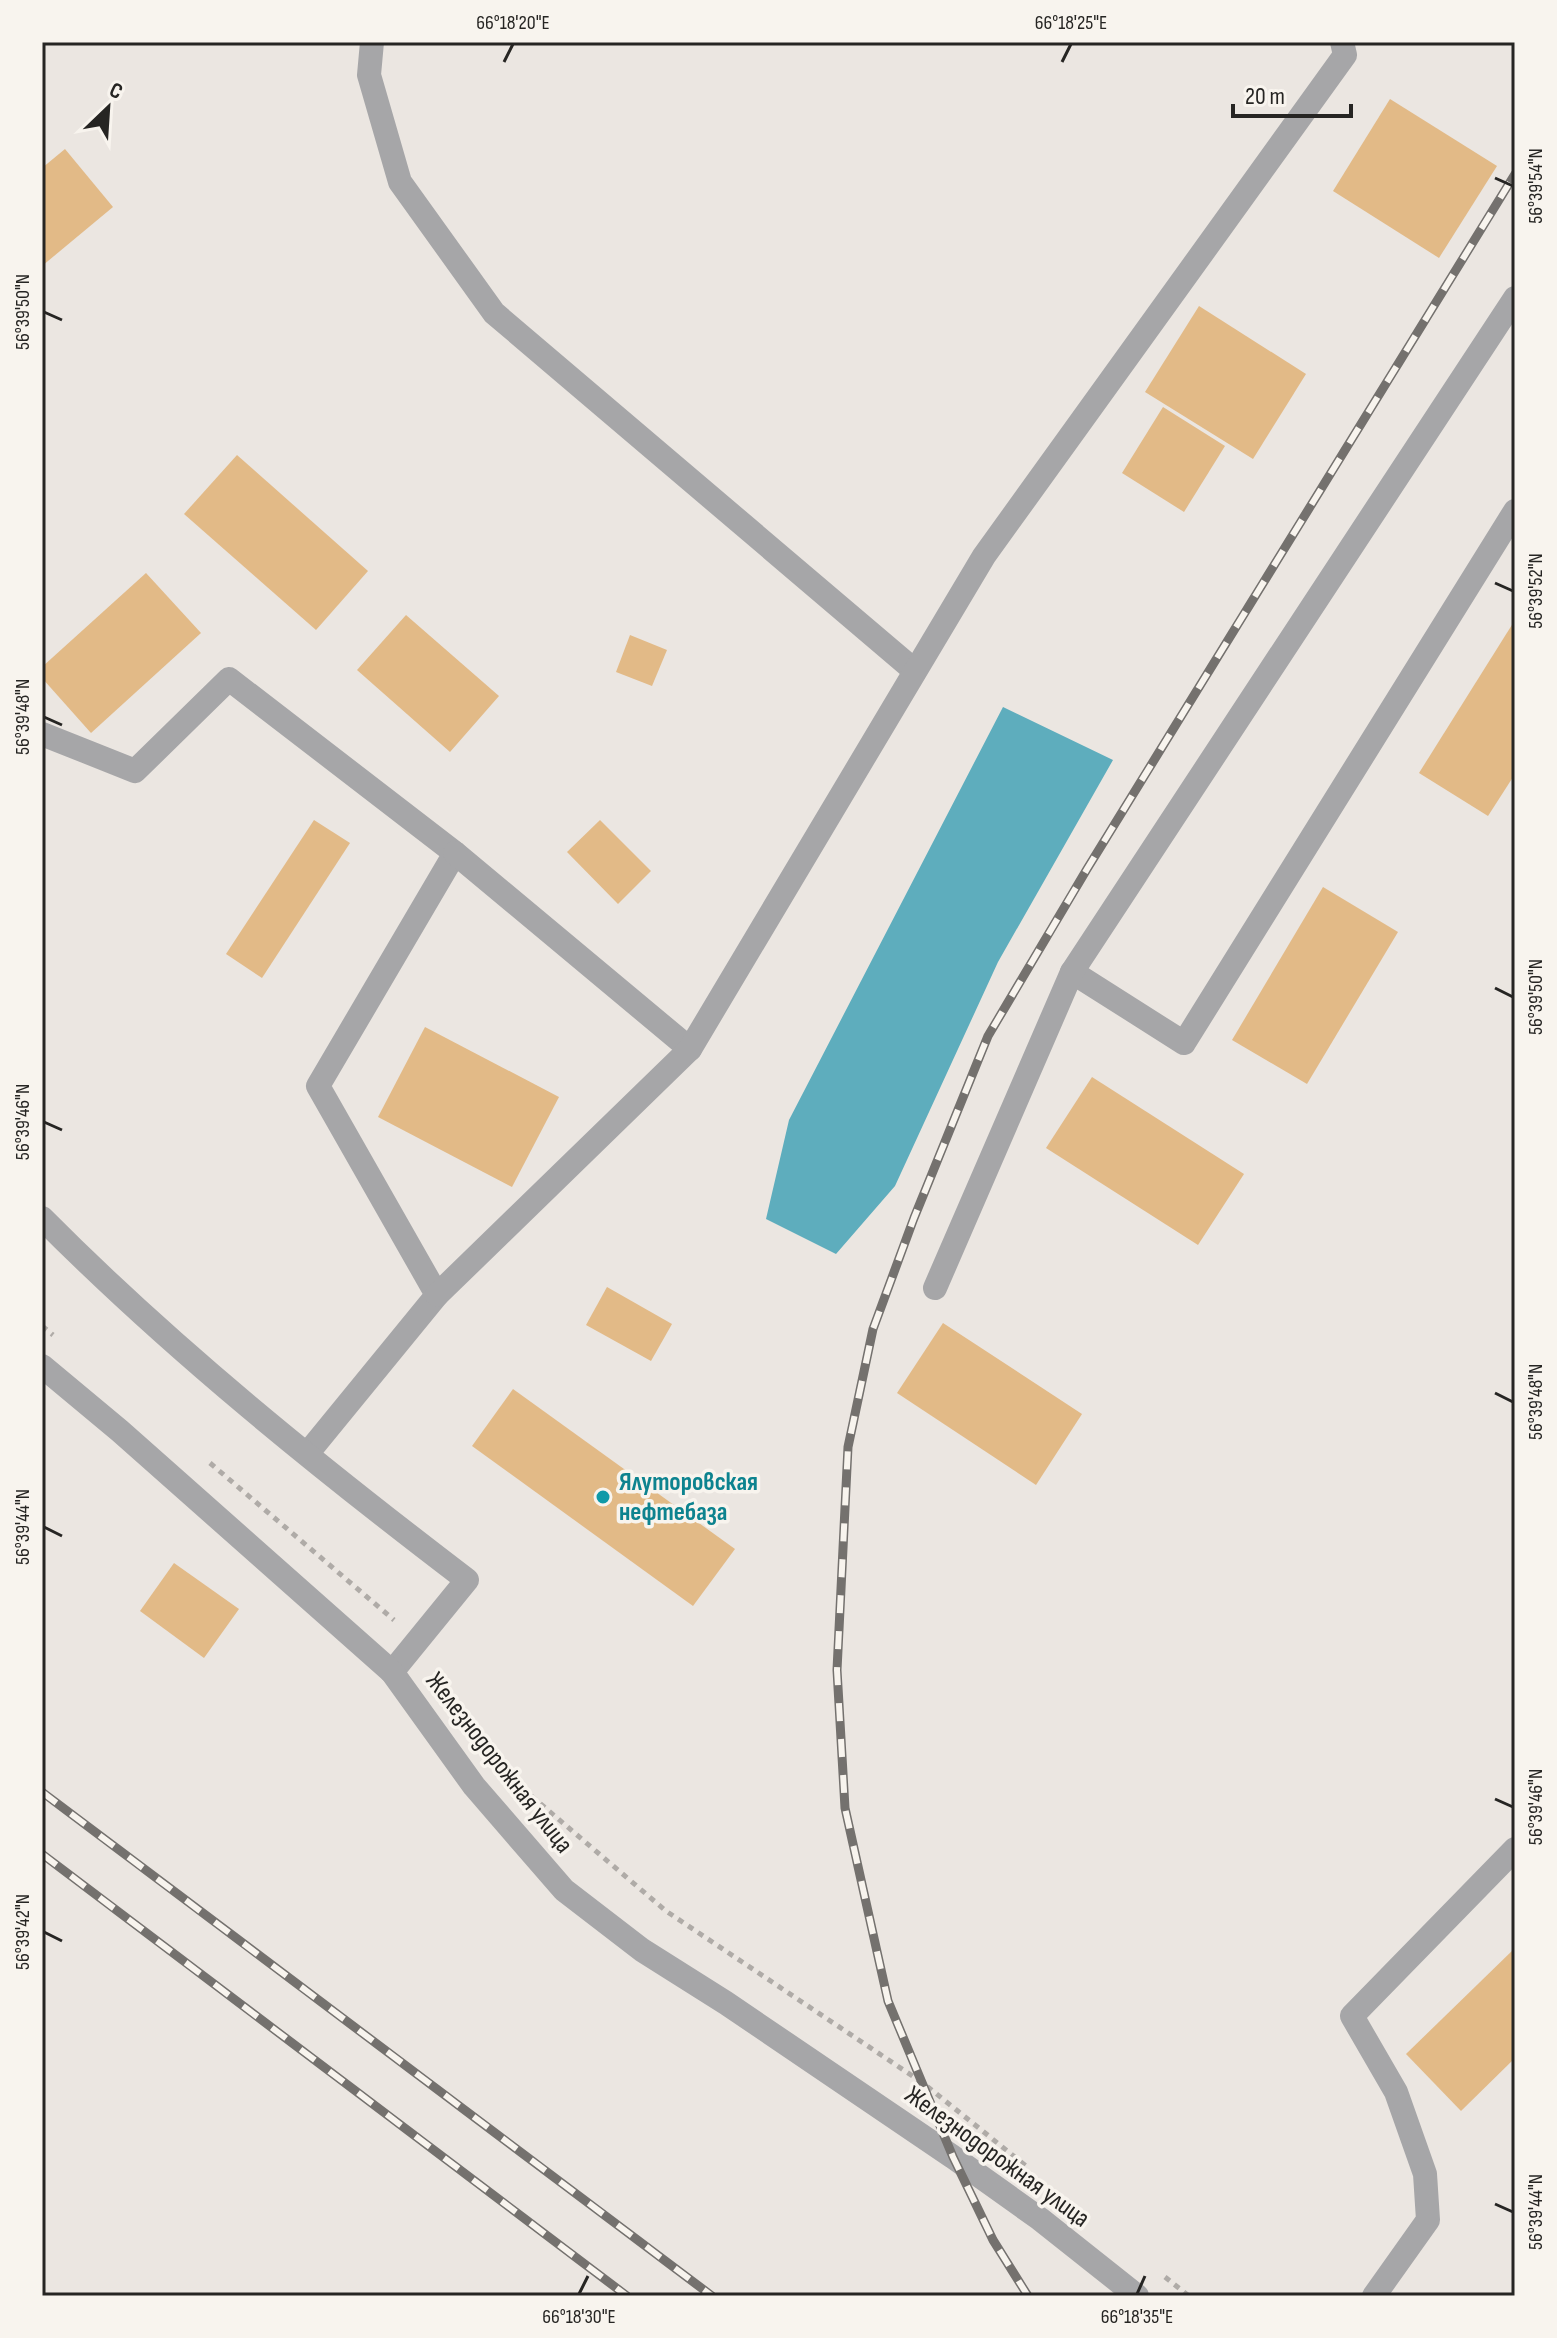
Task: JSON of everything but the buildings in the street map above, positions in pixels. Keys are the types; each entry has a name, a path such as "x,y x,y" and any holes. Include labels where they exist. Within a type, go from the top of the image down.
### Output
{"street":[{"path":"372,42 369,75 400,182 494,313 915,671"},
{"path":"307,1454 437,1295 690,1049 984,556 1345,55 1342,42"},
{"path":"935,1288 1072,972 1515,298"},
{"path":"1072,972 1184,1043 1515,511"},
{"path":"42,734 135,771 229,679 455,853 690,1049"},
{"path":"437,1295 318,1086 455,853"},
{"path":"42,1218 110,1286 307,1454 467,1580 392,1672"},
{"name":"Железнодорожная улица","path":"42,1366 120,1431 392,1672 474,1786 564,1890 642,1950 726,2003 953,2157 1040,2219 1137,2296"},
{"path":"1374,2296 1428,2220 1425,2174 1396,2092 1352,2016 1515,1849"}],"path":[{"path":"42,1326 54,1335"},
{"path":"208,1462 418,1641 457,1704"},
{"path":"521,1787 666,1911 923,2083 1032,2170"},
{"path":"1165,2277 1189,2296"}],"water":[{"path":"1003,707 1113,760 998,962 895,1186 836,1254 766,1219 789,1120"}],"railway":[{"path":"1028,2296 993,2240 953,2157 888,2001 845,1808 837,1670 848,1447 873,1329 988,1036 1087,869 1515,174"},
{"path":"42,1792 712,2296"},
{"path":"42,1854 627,2296"}],"place":[{"name":"Ялуторовская нефтебаза","path":"603,1497"}]}
